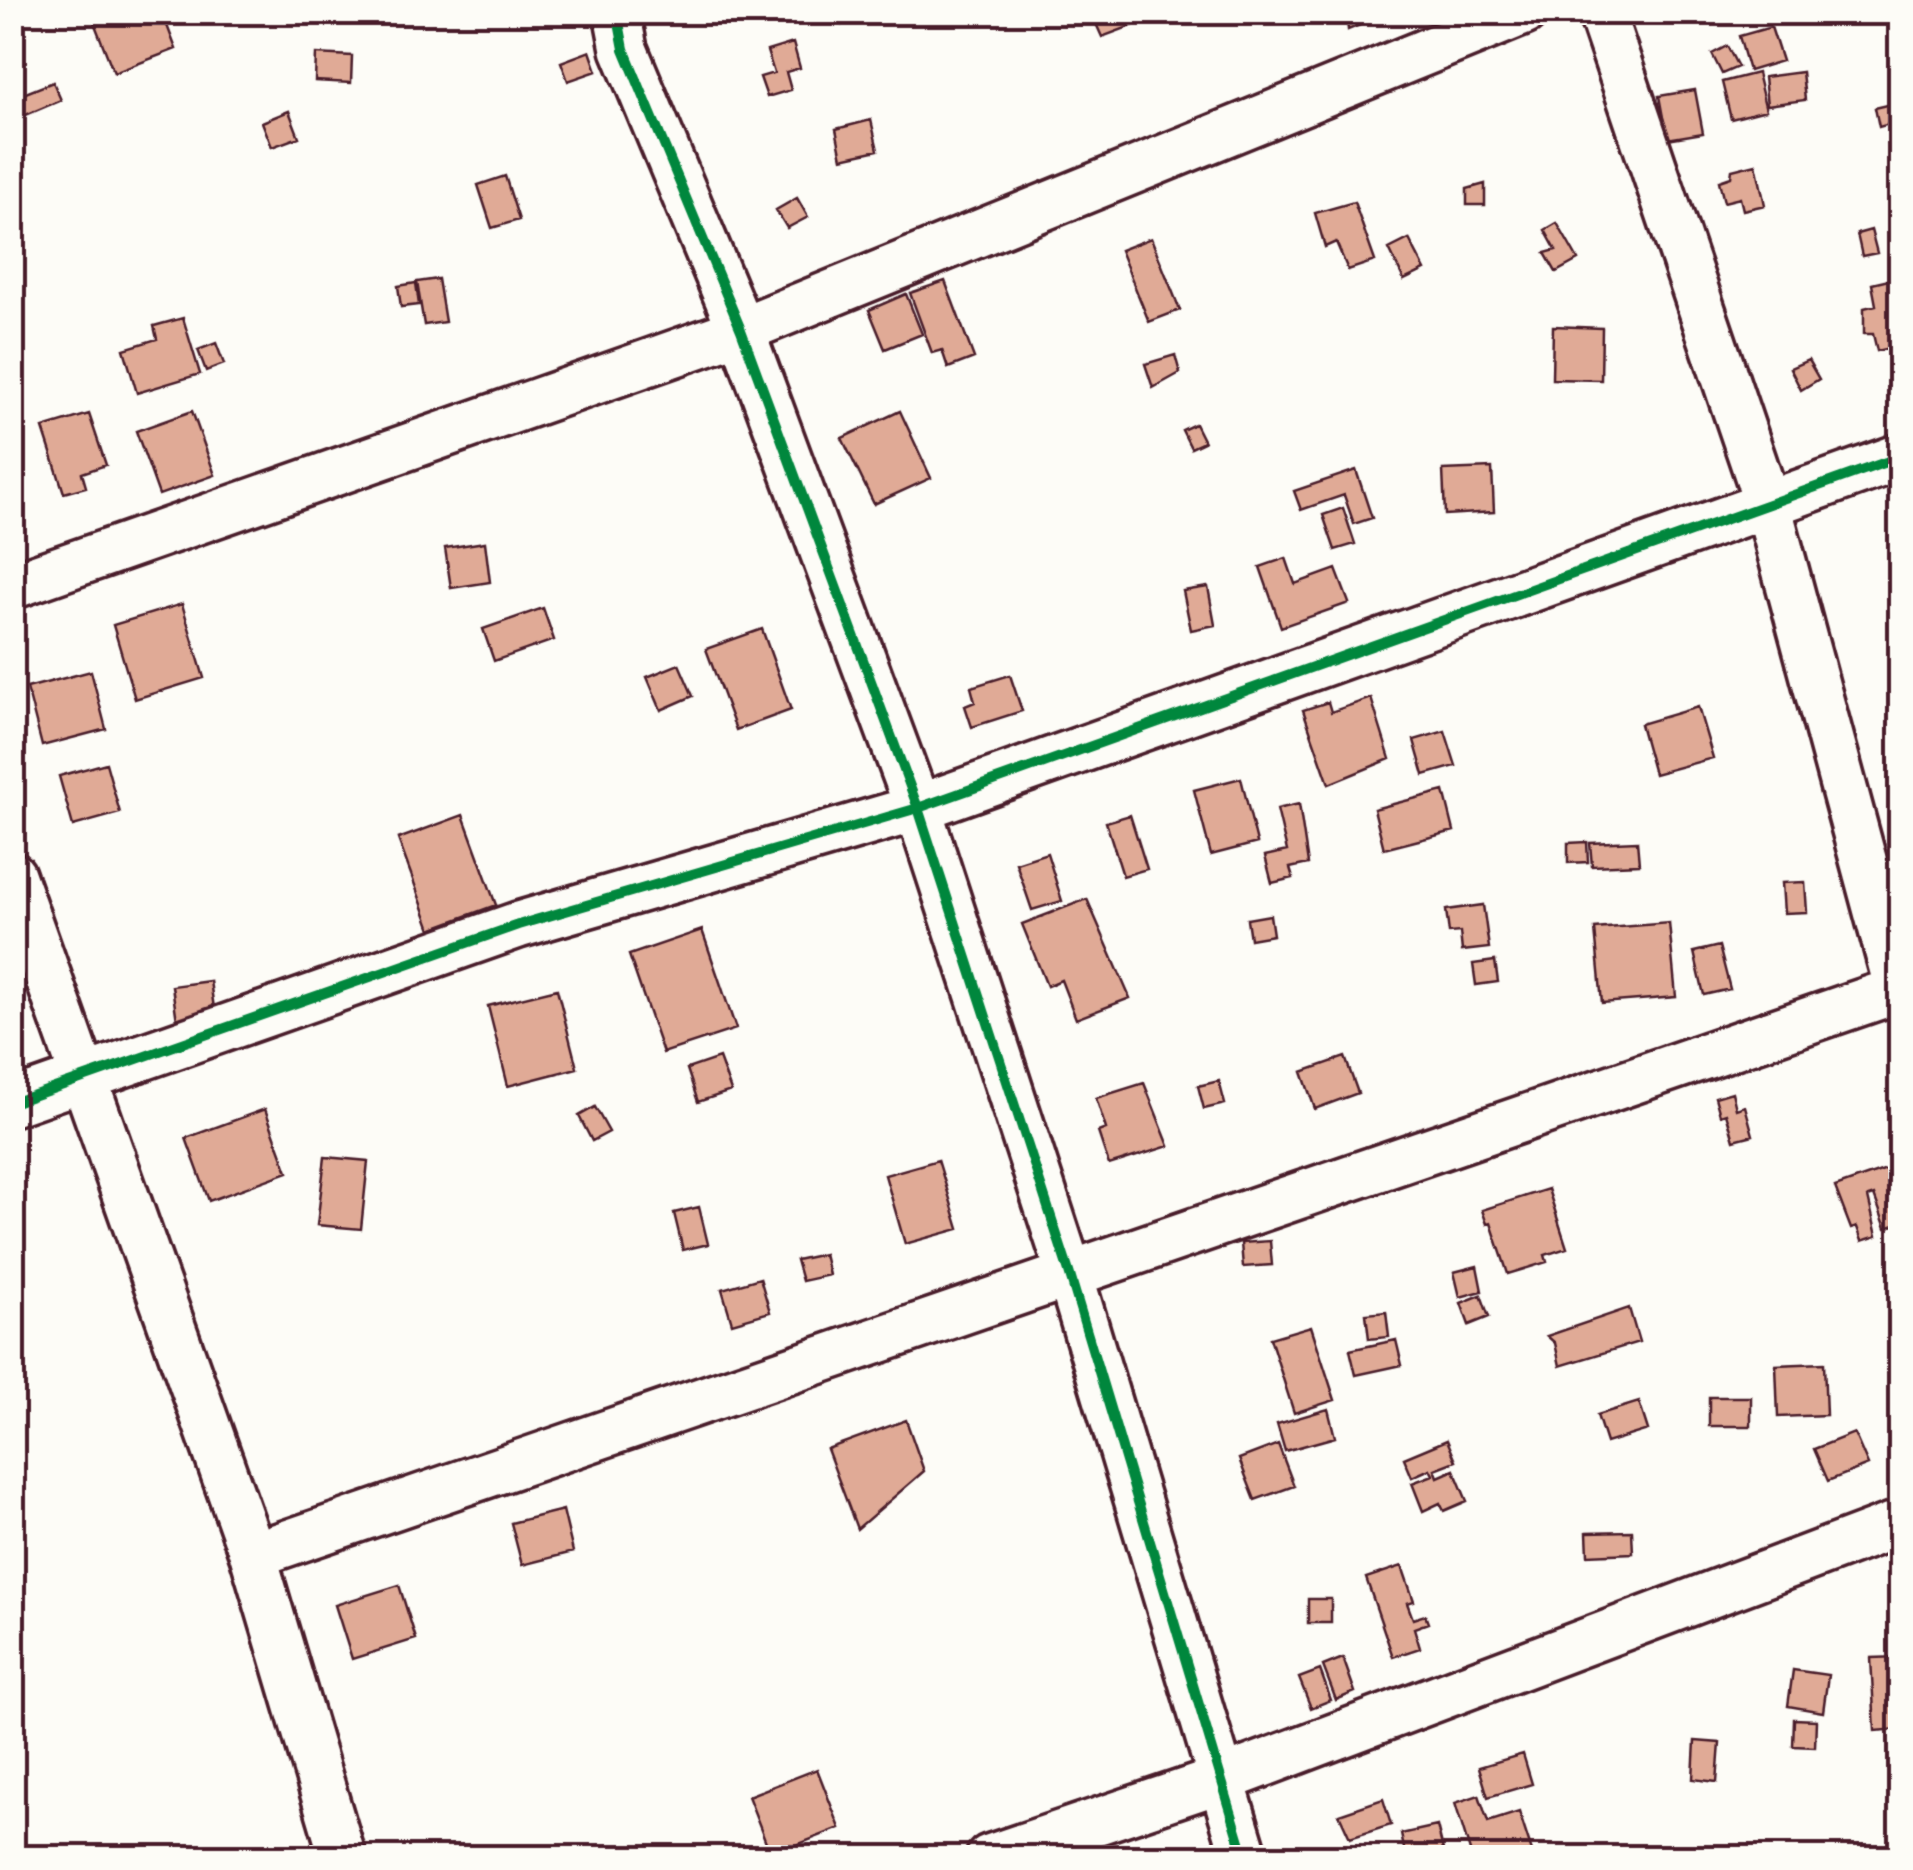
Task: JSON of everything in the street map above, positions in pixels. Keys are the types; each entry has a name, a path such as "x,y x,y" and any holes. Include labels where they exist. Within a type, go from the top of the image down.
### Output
{"street":[{"path":"617,12 624,49 740,330 918,808 1069,1272 1245,1858"},
{"path":"12,586 740,330 1524,12"},
{"path":"253,1556 1069,1272 1900,992 1767,502 1601,12"},
{"path":"12,1103 518,925 918,808 1900,456"},
{"path":"12,875 253,1556 343,1858"},
{"path":"990,1858 1220,1780 1900,1523"}],"building":[{"path":"90,12 162,12 176,49 114,73"},
{"path":"838,12 880,12 842,25"},
{"path":"1109,12 1129,12 1134,25 1102,37 1094,19"},
{"path":"1346,12 1379,12 1380,17 1348,30"},
{"path":"1771,27 1782,61 1749,71 1739,36"},
{"path":"793,43 800,68 786,72 791,90 767,97 760,77 774,73 767,51"},
{"path":"1727,46 1738,67 1722,74 1712,54"},
{"path":"590,51 597,71 568,81 561,62"},
{"path":"316,54 352,56 351,83 315,81"},
{"path":"1802,72 1805,100 1767,105 1764,77"},
{"path":"1757,73 1766,110 1731,119 1722,82"},
{"path":"53,82 61,100 21,117 13,98"},
{"path":"1695,90 1703,133 1667,139 1659,96"},
{"path":"1900,102 1900,121 1879,127 1875,108"},
{"path":"289,111 299,137 272,147 262,122"},
{"path":"871,120 878,150 842,158 836,129"},
{"path":"1756,164 1765,205 1743,210 1740,198 1724,202 1719,181 1731,177 1732,170"},
{"path":"505,176 519,220 492,228 478,185"},
{"path":"1485,184 1485,205 1467,205 1467,189"},
{"path":"797,198 808,217 787,228 776,210"},
{"path":"1354,202 1375,261 1348,270 1336,242 1325,247 1315,213"},
{"path":"1557,223 1578,260 1556,272 1545,253 1556,250 1545,230"},
{"path":"1871,230 1877,253 1862,256 1857,234"},
{"path":"1151,238 1180,310 1149,322 1120,250"},
{"path":"1409,239 1425,270 1404,280 1389,249"},
{"path":"438,279 445,322 424,325 417,282"},
{"path":"1893,279 1900,330 1892,332 1895,347 1877,351 1873,334 1864,334 1864,308 1876,305 1872,284"},
{"path":"945,281 974,358 948,368 942,350 932,353 910,293"},
{"path":"416,283 419,305 401,307 398,286"},
{"path":"906,294 922,334 885,349 869,310"},
{"path":"183,318 200,374 137,393 124,349 157,339 154,326"},
{"path":"1553,326 1602,328 1601,380 1552,379"},
{"path":"216,343 224,364 206,371 198,350"},
{"path":"1175,355 1180,373 1153,388 1145,364"},
{"path":"1808,360 1819,379 1801,390 1790,368"},
{"path":"192,411 215,475 159,495 136,431"},
{"path":"900,411 931,478 874,504 842,438"},
{"path":"89,414 106,465 82,473 86,487 64,493 43,428"},
{"path":"1195,424 1204,442 1191,448 1182,430"},
{"path":"1492,468 1494,512 1445,515 1443,470"},
{"path":"1356,470 1372,518 1354,524 1344,495 1301,510 1294,491"},
{"path":"1343,508 1355,544 1335,550 1323,515"},
{"path":"485,542 490,582 451,588 445,548"},
{"path":"1286,558 1295,584 1336,569 1349,603 1281,627 1260,567"},
{"path":"1208,587 1215,625 1191,630 1183,591"},
{"path":"182,604 204,678 135,699 113,625"},
{"path":"543,608 554,640 494,661 483,629"},
{"path":"762,629 791,710 736,730 706,649"},
{"path":"679,664 693,696 661,710 647,677"},
{"path":"91,671 106,729 42,746 27,688"},
{"path":"1010,675 1022,711 972,727 965,706 975,702 971,687"},
{"path":"1371,698 1390,759 1329,784 1303,710 1328,702 1331,712"},
{"path":"1698,707 1713,758 1654,774 1640,724"},
{"path":"1445,731 1456,766 1424,775 1414,740"},
{"path":"106,763 120,813 73,826 59,776"},
{"path":"1241,778 1257,843 1211,855 1194,790"},
{"path":"1444,791 1454,831 1384,849 1374,809"},
{"path":"1299,804 1308,864 1290,868 1293,878 1272,883 1265,856 1287,851 1277,809"},
{"path":"463,815 496,905 431,929 398,839"},
{"path":"1130,815 1147,869 1123,876 1106,822"},
{"path":"1637,841 1639,864 1592,866 1590,843"},
{"path":"1587,842 1588,862 1568,863 1568,843"},
{"path":"1047,853 1062,901 1032,910 1016,863"},
{"path":"1805,882 1807,912 1784,913 1782,883"},
{"path":"1087,899 1130,998 1076,1019 1061,980 1047,986 1022,924"},
{"path":"1483,905 1489,948 1462,951 1460,932 1449,933 1446,910"},
{"path":"1270,915 1273,935 1250,939 1247,919"},
{"path":"1669,923 1676,997 1602,1003 1595,929"},
{"path":"702,930 736,1029 663,1053 629,955"},
{"path":"1719,946 1730,989 1704,995 1694,952"},
{"path":"1495,961 1498,982 1476,985 1473,964"},
{"path":"210,981 215,1015 177,1021 172,986"},
{"path":"557,989 577,1068 508,1086 488,1006"},
{"path":"1345,1057 1358,1093 1315,1109 1302,1072"},
{"path":"719,1058 731,1091 698,1102 687,1069"},
{"path":"1219,1081 1225,1104 1204,1109 1198,1086"},
{"path":"1144,1083 1169,1146 1109,1165 1098,1132 1106,1129 1096,1098"},
{"path":"1732,1092 1736,1109 1745,1106 1753,1135 1734,1140 1726,1113 1720,1115 1715,1097"},
{"path":"595,1107 609,1132 592,1141 579,1116"},
{"path":"265,1109 288,1172 209,1201 186,1138"},
{"path":"325,1157 368,1161 361,1229 317,1225"},
{"path":"938,1160 959,1229 905,1244 885,1175"},
{"path":"1895,1166 1900,1201 1896,1189 1892,1190 1900,1223 1886,1228 1874,1195 1868,1197 1877,1236 1862,1241 1857,1227 1851,1229 1835,1187"},
{"path":"1548,1189 1567,1248 1545,1255 1547,1262 1508,1274 1491,1223 1487,1224 1482,1210"},
{"path":"699,1207 708,1244 683,1250 674,1213"},
{"path":"1270,1241 1272,1265 1243,1267 1241,1243"},
{"path":"824,1254 829,1275 802,1281 796,1260"},
{"path":"1477,1266 1482,1291 1460,1297 1454,1272"},
{"path":"760,1278 770,1312 732,1323 722,1289"},
{"path":"1481,1295 1489,1317 1469,1325 1461,1303"},
{"path":"1629,1308 1639,1342 1560,1366 1555,1343 1547,1336"},
{"path":"1386,1312 1389,1337 1369,1339 1366,1314"},
{"path":"1311,1326 1335,1400 1294,1413 1270,1338"},
{"path":"1396,1340 1402,1365 1356,1375 1350,1350"},
{"path":"1824,1363 1826,1415 1778,1417 1776,1365"},
{"path":"1709,1397 1751,1397 1751,1426 1709,1426"},
{"path":"1639,1402 1648,1430 1606,1443 1597,1415"},
{"path":"1328,1409 1335,1437 1285,1451 1277,1424"},
{"path":"906,1420 924,1471 857,1529 827,1449"},
{"path":"1854,1433 1868,1465 1828,1481 1814,1449"},
{"path":"1447,1440 1456,1461 1435,1469 1438,1477 1454,1470 1467,1501 1444,1511 1440,1503 1423,1511 1412,1483 1433,1475 1430,1469 1412,1477 1404,1458"},
{"path":"1278,1444 1294,1486 1255,1500 1239,1459"},
{"path":"563,1510 573,1552 522,1565 511,1523"},
{"path":"1632,1531 1633,1553 1588,1555 1587,1532"},
{"path":"1402,1566 1414,1601 1407,1603 1413,1619 1425,1615 1428,1623 1414,1628 1420,1648 1393,1657 1366,1578"},
{"path":"399,1585 416,1639 352,1659 335,1605"},
{"path":"1308,1599 1331,1599 1331,1623 1308,1623"},
{"path":"1900,1657 1900,1729 1875,1731 1871,1658"},
{"path":"1343,1658 1355,1692 1336,1700 1323,1666"},
{"path":"1320,1670 1331,1700 1311,1708 1299,1678"},
{"path":"1793,1670 1828,1675 1823,1712 1788,1706"},
{"path":"1794,1719 1816,1720 1815,1747 1793,1746"},
{"path":"1695,1741 1720,1743 1717,1782 1693,1779"},
{"path":"1523,1754 1532,1784 1488,1797 1479,1767"},
{"path":"817,1769 840,1828 771,1855 748,1796"},
{"path":"1479,1795 1488,1822 1519,1812 1534,1858 1472,1858 1455,1803"},
{"path":"1383,1799 1391,1825 1350,1838 1339,1814"},
{"path":"1437,1826 1444,1854 1406,1858 1401,1834"}],"cycle path":[{"path":"617,12 624,49 741,330 918,808 1069,1272 1245,1858"},
{"path":"12,1103 518,925 918,808 1900,457"}]}
